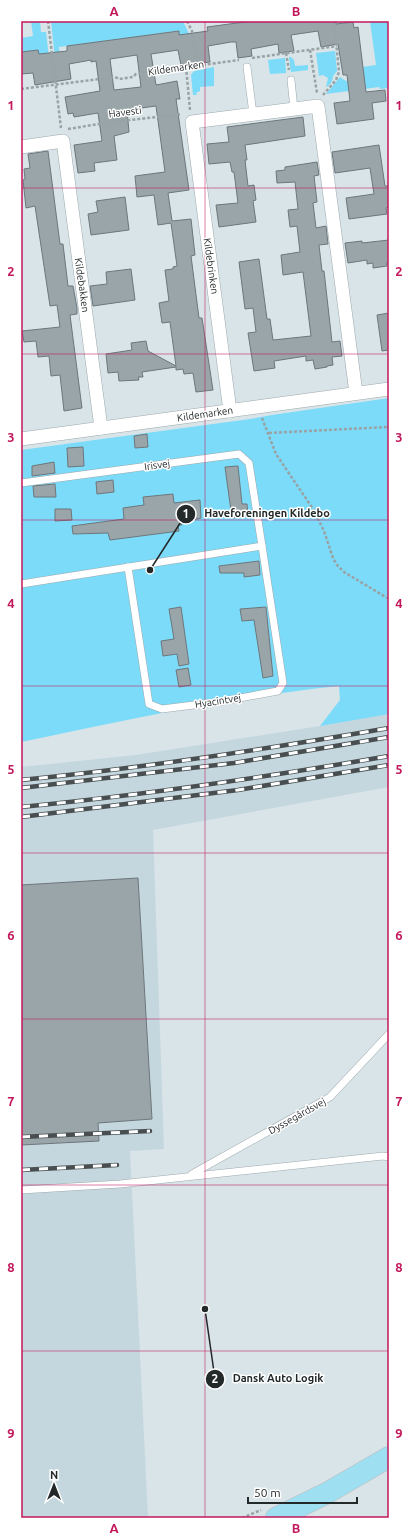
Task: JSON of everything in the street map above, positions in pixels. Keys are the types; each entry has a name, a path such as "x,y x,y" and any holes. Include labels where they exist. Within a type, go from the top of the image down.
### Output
{"main road":[{"path":"276,1518 327,1492 389,1457"}],"street":[{"path":"191,118 253,114 318,106 356,393"},
{"name":"Kildebrinken","path":"191,118 230,411"},
{"path":"21,147 62,136"},
{"name":"Kildebakken","path":"62,136 101,428"},
{"name":"Kildemarken","path":"21,439 389,389"}],"lane":[{"path":"247,67 253,114"},
{"path":"291,80 294,109"},
{"name":"Irisvej","path":"21,483 238,454 249,463 255,503"},
{"name":"Hyacintvej","path":"128,566 149,704 162,709 218,702 278,691 283,683 255,503"},
{"path":"21,584 262,546"},
{"name":"Dyssegårdsvej","path":"188,1176 330,1097 389,1034"},
{"name":"Dyssegårdsvej","path":"21,1190 120,1184 382,1156 389,1157"}],"path":[{"path":"48,21 62,136"},
{"path":"187,21 192,31 197,65"},
{"path":"318,106 322,96 336,80 339,72 334,21"},
{"name":"Kildemarken","path":"21,90 115,77 119,79 133,77 136,74 336,46"},
{"path":"310,50 318,106"},
{"path":"286,53 291,80"},
{"path":"186,67 191,118"},
{"name":"Havesti","path":"62,136 119,121 191,118"},
{"path":"258,407 276,454 319,520 333,558 344,572 389,599"},
{"path":"269,433 389,427"}],"shaded area":[{"path":"31,21 40,21 41,32 46,32 52,83 43,83 38,50 21,52 21,38 33,36"},
{"path":"51,21 183,21 189,34 179,35 178,31 59,47 63,81 57,81"},
{"path":"370,21 389,21 389,88 380,89 379,87 326,94 340,77 346,81 360,79 360,73 364,72 363,67 376,65"},
{"path":"335,51 337,71 333,76 331,83 326,87 328,78 323,75 319,76 316,53"},
{"path":"289,57 294,60 295,66 308,65 308,70 291,72"},
{"path":"285,58 286,73 270,74 268,60"},
{"path":"214,67 214,86 200,87 200,91 196,93 197,95 193,95 191,75 194,71"},
{"path":"389,398 389,714 320,726 340,700 339,686 259,696 219,703 21,742 21,450 250,419"},
{"path":"389,713 389,787 153,830 164,1149 130,1151 148,1518 21,1518 21,767 136,755 320,726"}],"building":[{"path":"252,21 336,21 336,24 353,22 354,28 358,27 366,92 385,90 386,101 372,103 374,119 337,124 334,103 350,101 347,75 343,75 338,44 321,47 318,31 291,35 294,51 279,53 278,44 251,49 252,56 238,58 236,42 231,42 208,46 210,62 181,65 178,50 151,54 156,85 177,81 180,99 176,99 189,190 168,193 172,221 191,219 195,255 191,256 199,318 202,318 213,390 196,392 193,373 184,374 183,369 176,370 176,367 142,372 143,377 138,377 139,380 119,381 118,372 108,373 106,354 132,350 131,343 146,341 148,351 176,366 170,322 162,323 159,303 169,301 165,270 173,269 173,267 177,266 171,223 158,225 154,195 137,197 135,176 165,172 156,106 127,110 129,132 114,136 117,160 94,163 95,171 78,173 74,145 102,141 98,113 74,117 73,113 68,114 65,97 100,91 96,61 91,62 91,60 69,64 71,79 35,85 33,73 21,74 21,52 38,50 39,54 67,51 67,46 179,31 179,35 208,31 207,27","holes":["137,55 141,87 114,90 110,59"]},
{"path":"303,117 305,136 245,145 248,186 254,185 256,200 253,201 256,222 219,227 216,205 238,203 234,172 232,172 230,162 209,164 207,144 229,142 227,127"},
{"path":"379,145 385,186 389,186 389,207 386,208 387,214 349,219 346,198 374,194 370,168 335,173 332,152"},
{"path":"48,151 60,244 63,244 68,286 73,286 77,308 77,314 70,315 82,408 64,411 60,375 51,376 49,356 38,357 36,341 24,342 22,331 60,327 57,305 50,306 35,206 26,208 23,180 25,179 24,169 30,168 28,154"},
{"path":"317,162 319,175 314,176 317,202 313,203 316,228 326,226 328,244 319,245 322,271 324,271 332,342 340,341 342,356 332,357 333,365 327,367 315,369 313,360 306,361 306,356 274,361 275,368 254,371 248,333 256,332 253,308 245,309 239,262 259,259 267,319 270,319 273,340 311,336 303,272 283,275 281,255 300,252 297,226 290,227 288,210 298,209 295,182 277,183 276,171 285,170 285,167"},
{"path":"125,197 129,230 91,235 88,214 98,212 96,201"},
{"path":"389,240 389,261 387,262 387,266 373,268 373,263 367,264 367,260 348,263 345,243"},
{"path":"131,269 135,300 93,306 90,286 107,284 106,272"},
{"path":"389,313 389,350 382,351 377,315"},
{"path":"147,434 148,447 135,448 134,436"},
{"path":"83,447 84,466 68,467 67,448"},
{"path":"54,462 55,473 32,476 32,466"},
{"path":"238,466 242,504 247,504 248,516 232,518 225,467"},
{"path":"113,480 114,492 97,494 96,482"},
{"path":"55,484 56,497 34,497 33,486"},
{"path":"173,494 174,503 200,500 201,518 181,523 182,525 178,525 179,531 110,540 108,533 73,534 72,526 124,519 123,508 144,505 143,497"},
{"path":"55,509 71,509 72,520 55,521"},
{"path":"259,561 260,575 244,577 244,573 220,573 219,566"},
{"path":"181,607 189,664 179,666 177,654 163,656 161,641 174,639 169,609"},
{"path":"266,607 273,676 263,678 254,620 242,621 240,609"},
{"path":"188,668 191,685 179,687 176,670"},
{"path":"138,878 152,1119 98,1123 99,1141 21,1145 21,885"}],"railway":[{"path":"21,780 113,770 389,728"},
{"path":"21,788 234,763 389,737"},
{"path":"21,807 205,785 389,756"},
{"path":"21,817 238,790 389,765"},
{"path":"21,1137 150,1131"},
{"path":"21,1170 117,1165"}],"place":[{"name":"Haveforeningen Kildebo","path":"150,570"},
{"name":"Dansk Auto Logik","path":"205,1309"}]}
